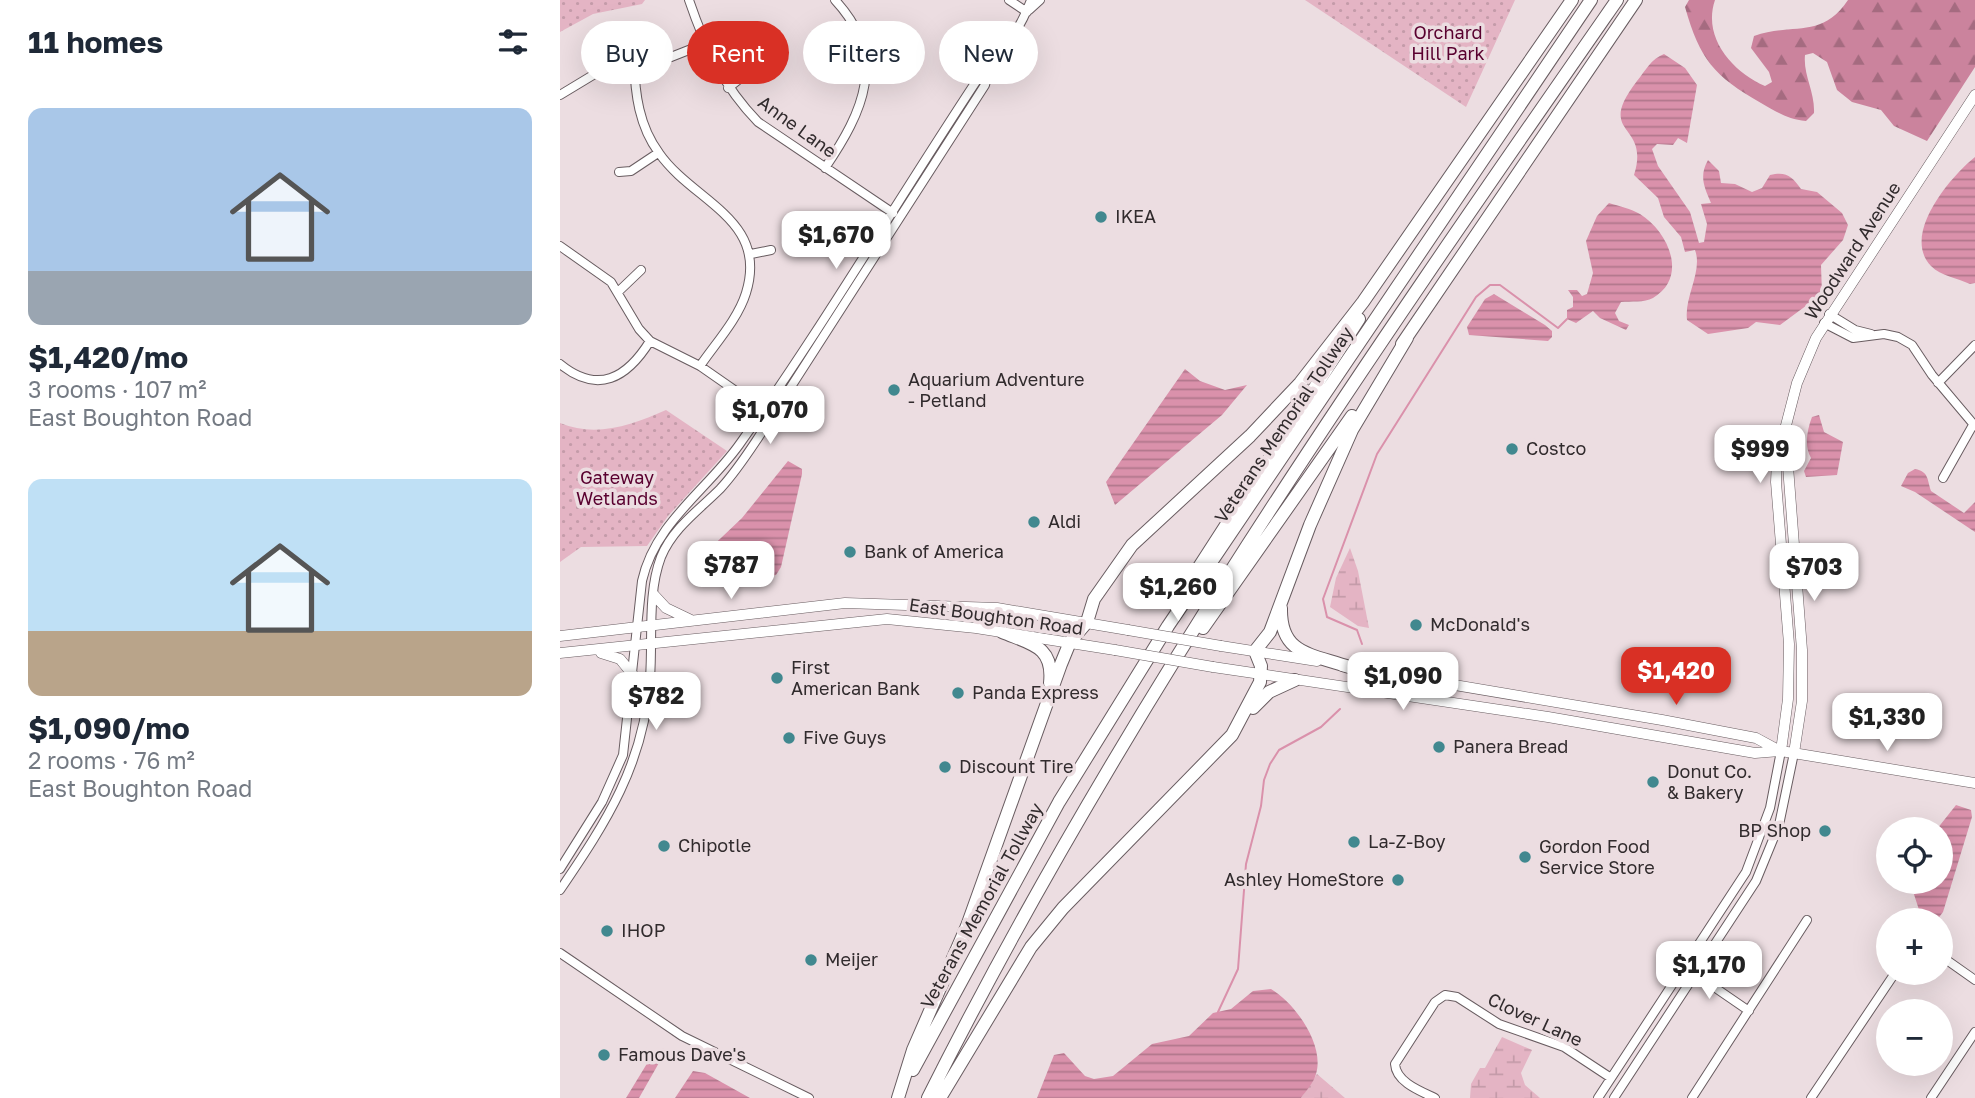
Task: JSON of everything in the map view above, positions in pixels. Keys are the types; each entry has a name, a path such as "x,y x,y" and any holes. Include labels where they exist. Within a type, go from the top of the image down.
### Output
{"highway":[{"path":"1168,626 1179,598 1202,559 1431,207 1572,0"},
{"name":"Veterans Memorial Tollway","path":"898,1098 1059,802 1168,626 1591,0"},
{"name":"Veterans Memorial Tollway","path":"928,1098 967,1020 1082,814 1181,651 1500,169 1616,0"},
{"path":"1181,651 1206,625 1407,338 1636,0"},
{"path":"898,1098 913,1050 967,926 1048,698 1070,642 1087,622 1094,599 1132,545 1250,436 1300,383 1431,207"},
{"path":"1243,718 1261,675 1255,651 1267,638 1352,430 1407,338"},
{"path":"1282,600 1282,629 1289,641 1302,650 1349,667"},
{"path":"1002,632 1036,646 1047,657 1051,671 1048,698"},
{"path":"940,1098 1031,947 1095,873 1214,757 1243,718 1269,692 1295,680"}],"main road":[{"name":"Woodward Avenue","path":"1780,751 1788,699 1789,644 1776,482 1777,460 1786,436 1797,383 1827,318 1975,95"},
{"name":"Woodward Avenue","path":"1786,436 1802,650 1802,701 1794,753"},
{"path":"654,595 666,608 695,621"},
{"name":"East Boughton Road","path":"560,636 845,603 997,608 1559,701 1756,738 1780,751"},
{"name":"East Boughton Road","path":"560,653 887,618 1070,642 1755,753 1780,751"},
{"path":"591,650 620,659 633,675"},
{"path":"1780,751 1975,783"}],"street":[{"name":"Anne Lane","path":"689,0 696,21"},
{"path":"835,0 851,21"},
{"path":"1009,0 1027,12"},
{"path":"1027,12 1031,0"},
{"path":"560,890 604,825 637,758 650,681 654,595 662,555 673,535 737,469 976,80 990,68 1027,12 1040,0"},
{"path":"560,95 581,82"},
{"path":"637,84 641,118 658,153 675,173 732,221 751,254 746,296 700,366"},
{"name":"Anne Lane","path":"726,84 758,122 895,214"},
{"path":"728,88 733,84"},
{"path":"825,168 848,135 862,103 863,84"},
{"path":"619,172 631,171 658,153"},
{"path":"560,869 602,802 623,755 642,581 647,560 679,512 725,463 895,214"},
{"path":"560,246 597,271 619,291 630,316 650,341 700,366 772,416"},
{"path":"751,254 771,250"},
{"path":"619,291 641,270"},
{"path":"1827,318 1853,338 1874,335 1898,337 1912,345 1938,383 1974,425 1943,478"},
{"path":"560,364 583,379 611,379 633,366 650,341"},
{"path":"1938,383 1975,345"},
{"name":"Woodward Avenue","path":"1598,1098 1740,882 1755,851 1770,808 1780,751"},
{"name":"Woodward Avenue","path":"1614,1098 1748,895 1765,863 1784,807 1794,753"},
{"path":"1692,1098 1807,920"},
{"path":"560,953 682,1036 809,1098"},
{"path":"1953,964 1975,980"},
{"path":"1685,967 1749,1011"},
{"path":"1811,1098 1887,985"},
{"name":"Clover Lane","path":"1435,1098 1402,1079 1395,1069 1395,1064 1435,1002 1445,995 1457,998 1499,1024 1564,1047 1611,1078"},
{"path":"1931,1098 1975,1032"}],"green space":[{"path":"560,0 645,0 642,4 593,14 560,32"},
{"name":"Orchard Hill Park","path":"1305,0 1515,0 1466,107"},
{"path":"1689,0 1715,0 1713,28 1723,52 1742,72 1765,86 1772,82 1769,72 1751,48 1754,36 1817,25 1827,21 1848,0 1975,0 1975,67 1927,141 1894,126 1881,110 1852,102 1837,90 1827,62 1813,53 1805,55 1814,113 1806,121 1793,119 1731,84 1711,65 1703,54 1691,25 1685,7"},
{"name":"Gateway Wetlands","path":"666,410 727,451 668,516 647,546 581,547 560,562 560,423 587,429 614,428"},
{"path":"1350,548 1358,571 1369,628 1358,626 1330,607 1336,578"},
{"path":"1502,1037 1532,1050 1521,1073 1525,1085 1540,1098 1470,1098 1471,1084 1480,1068 1485,1068"},
{"path":"1317,1074 1345,1098 1301,1098"}],"shaded area":[{"path":"1664,54 1685,68 1697,85 1687,143 1678,138 1673,145 1657,144 1652,149 1658,166 1690,212 1699,243 1704,242 1707,224 1701,204 1711,203 1704,182 1708,160 1719,171 1721,183 1735,184 1752,192 1762,188 1770,175 1788,176 1801,189 1817,192 1842,213 1848,225 1843,240 1821,265 1822,294 1780,325 1756,322 1748,328 1708,334 1687,320 1688,302 1697,267 1695,250 1685,252 1681,237 1664,217 1658,198 1634,175 1636,145 1622,121 1621,112 1625,99 1637,81 1652,62"},
{"path":"1975,157 1975,283 1970,284 1944,275 1931,266 1923,253 1922,239 1932,207 1953,178"},
{"path":"1609,203 1640,214 1659,231 1670,254 1672,267 1664,289 1653,298 1621,302 1615,313 1619,321 1629,325 1626,330 1600,318 1593,311 1576,323 1567,319 1567,310 1573,307 1573,297 1568,290 1577,290 1582,296 1587,294 1593,273 1586,241 1597,216"},
{"path":"1494,294 1545,325 1552,331 1552,337 1548,341 1469,335 1467,327 1485,299"},
{"path":"1185,369 1200,381 1225,390 1247,385 1222,415 1115,505 1106,482"},
{"path":"1819,415 1824,432 1843,442 1837,475 1806,477 1804,471 1811,458 1807,443 1809,427 1812,417"},
{"path":"788,461 802,469 802,474 781,567 776,575 702,587 694,583 702,556 742,518"},
{"path":"1915,469 1925,474 1931,491 1964,513 1975,502 1975,532 1915,492 1901,486 1908,473"},
{"path":"1956,805 1971,810 1972,817 1953,879 1953,817 1946,817"},
{"path":"1914,894 1948,894 1944,908 1918,908"},
{"path":"1271,989 1298,1014 1316,1050 1316,1074 1301,1098 1037,1098 1054,1055 1064,1053 1085,1076 1094,1079 1113,1076 1152,1044 1189,1036 1213,1013 1231,1009 1253,991"},
{"path":"663,1048 664,1054 639,1098 626,1098 651,1057"},
{"path":"693,1071 705,1073 750,1098 675,1098"}],"waterway":[{"path":"1362,644 1357,630 1327,617 1323,599 1377,454 1476,297 1490,285 1500,285 1558,328 1567,319"},
{"path":"1218,1012 1238,969 1246,864 1261,806 1264,780 1270,764 1279,750 1321,727 1340,709"}],"place":[{"name":"IKEA","path":"1101,217"},
{"name":"Aquarium Adventure - Petland","path":"894,390"},
{"name":"Costco","path":"1512,449"},
{"name":"Aldi","path":"1034,522"},
{"name":"Bank of America","path":"850,552"},
{"name":"McDonald's","path":"1416,625"},
{"name":"First American Bank","path":"777,678"},
{"name":"Panda Express","path":"958,693"},
{"name":"Five Guys","path":"789,738"},
{"name":"Panera Bread","path":"1439,747"},
{"name":"Discount Tire","path":"945,767"},
{"name":"Donut Co. & Bakery","path":"1653,782"},
{"name":"BP Shop","path":"1825,831"},
{"name":"La-Z-Boy","path":"1354,842"},
{"name":"Chipotle","path":"664,846"},
{"name":"Gordon Food Service Store","path":"1525,857"},
{"name":"Ashley HomeStore","path":"1398,880"},
{"name":"IHOP","path":"607,931"},
{"name":"Meijer","path":"811,960"},
{"name":"Famous Dave's","path":"604,1055"}]}
